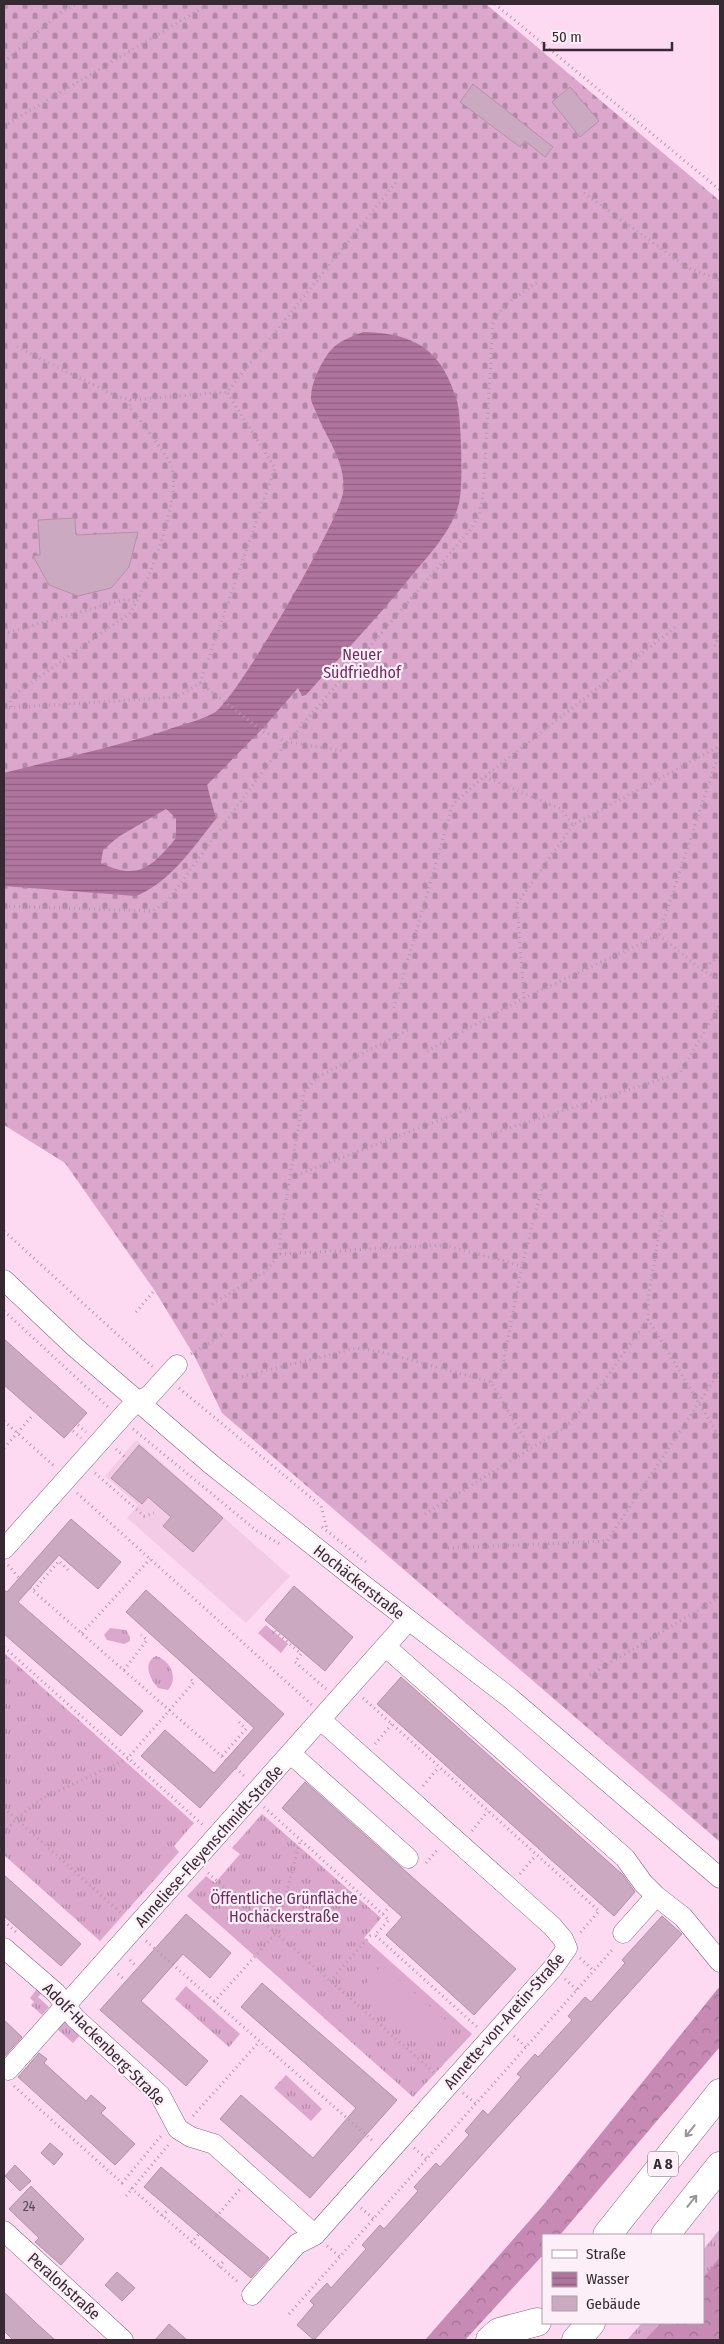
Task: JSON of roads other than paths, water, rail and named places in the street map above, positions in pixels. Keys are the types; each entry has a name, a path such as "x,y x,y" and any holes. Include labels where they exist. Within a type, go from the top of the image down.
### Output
{"highway":[{"name":"A 8","path":"608,2234 720,2092"},
{"path":"666,2234 720,2166"},
{"path":"576,2340 590,2324"},
{"path":"592,2340 600,2324"},
{"path":"490,2340 499,2332 533,2326"}],"street":[{"name":"Hochäckerstraße","path":"4,1280 137,1402 241,1488 408,1621 510,1698 720,1878"},
{"path":"4,1554 82,1462 137,1402 150,1396 178,1365"},
{"name":"Anneliese-Fleyenschmidt-Straße","path":"8,2070 408,1621"},
{"path":"386,1647 625,1858 643,1883 683,1917 720,1962"},
{"name":"Annette-von-Aretin-Straße","path":"252,2295 298,2244 315,2235 553,1968 567,1948 563,1939 552,1926 321,1720"},
{"path":"291,1754 416,1861"},
{"path":"624,1933 656,1896"},
{"name":"Adolf-Hackenberg-Straße","path":"4,1948 56,1994 65,2007 160,2095 176,2126 214,2144 315,2235"},
{"name":"Peralohstraße","path":"4,2231 123,2340"}],"water":[{"path":"363,332 393,335 418,344 437,360 452,387 458,403 459,414 461,487 458,507 449,527 430,554 384,609 306,695 302,696 298,688 265,726 207,785 216,819 190,852 160,882 136,896 4,886 4,773 144,737 196,721 214,713 226,701 264,645 324,537 343,493 342,471 335,451 311,400 312,387 319,369 332,349 336,345","holes":["166,809 176,818 176,838 159,857 143,868 135,871 125,871 101,863 103,850 118,837"]}],"park label":[{"name":"Neuer Südfriedhof","path":"362,663"},
{"name":"Öffentliche Grünfläche Hochäckerstraße","path":"284,1907"}]}
